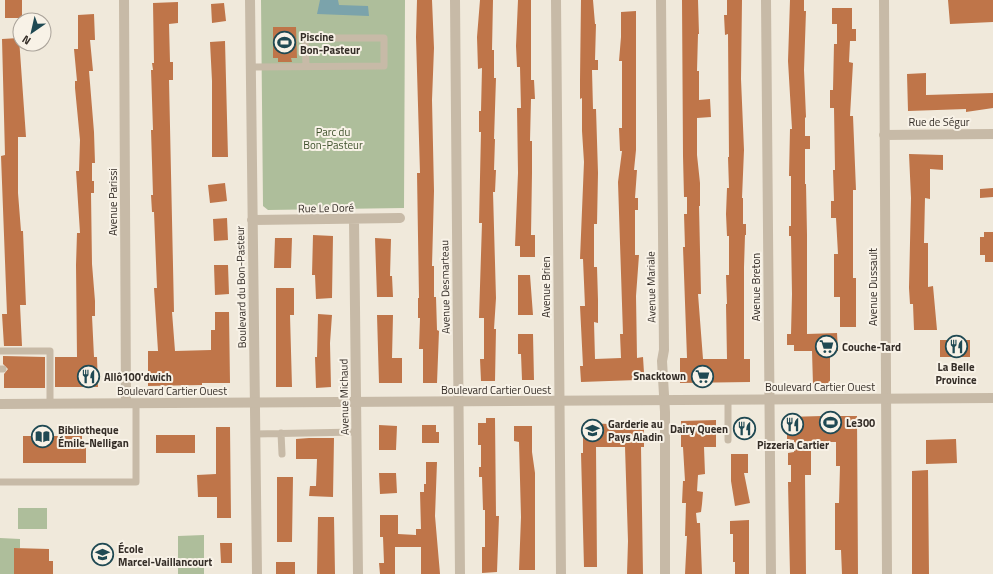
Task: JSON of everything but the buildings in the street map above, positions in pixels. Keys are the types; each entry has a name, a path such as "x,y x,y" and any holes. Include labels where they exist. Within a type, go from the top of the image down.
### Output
{"street":[{"name":"Avenue Parissi","path":"124,0 131,403"},
{"name":"Boulevard du Bon-Pasteur","path":"250,0 257,574"},
{"name":"Avenue Desmarteau","path":"455,0 460,574"},
{"name":"Avenue Brien","path":"556,0 561,574"},
{"name":"Avenue Mariale","path":"661,0 664,342 662,361 664,401 665,574"},
{"name":"Avenue Breton","path":"766,0 771,574"},
{"name":"Avenue Dussault","path":"884,0 887,574"},
{"name":"Rue de Ségur","path":"884,134 993,134"},
{"name":"Rue Le Doré","path":"252,220 354,220 400,218"},
{"name":"Avenue Michaud","path":"354,220 358,574"},
{"name":"Boulevard Cartier Ouest","path":"0,404 993,398"}],"lane":[{"path":"250,67 384,66 384,38 306,38 306,66"},
{"path":"0,351 50,351 50,404"},
{"path":"728,400 728,440"},
{"path":"0,482 136,482 131,403"},
{"path":"255,434 356,432"},
{"path":"281,433 282,454"}],"green space":[{"name":"Parc du Bon-Pasteur","path":"261,0 405,0 404,208 268,210 263,206"},
{"path":"18,508 47,508 47,529 18,529"},
{"path":"204,535 204,574 178,574 178,536"},
{"path":"0,538 20,539 20,548 14,548 14,574 0,574"}],"water":[{"name":"Piscine Bon-Pasteur","path":"320,0 338,0 339,5 368,6 369,16 317,14"}],"place":[{"name":"Piscine Bon-Pasteur","path":"285,43"},
{"name":"Couche-Tard","path":"826,347"},
{"name":"La Belle Province","path":"956,347"},
{"name":"Snacktown","path":"702,376"},
{"name":"Allô100'dwich","path":"88,377"},
{"name":"Le300","path":"831,423"},
{"name":"Pizzeria Cartier","path":"793,425"},
{"name":"Dairy Queen","path":"744,429"},
{"name":"Garderie au Pays Aladin","path":"593,430"},
{"name":"Bibliotheque Émile-Nelligan","path":"43,436"},
{"name":"École Marcel-Vaillancourt","path":"102,555"}]}
